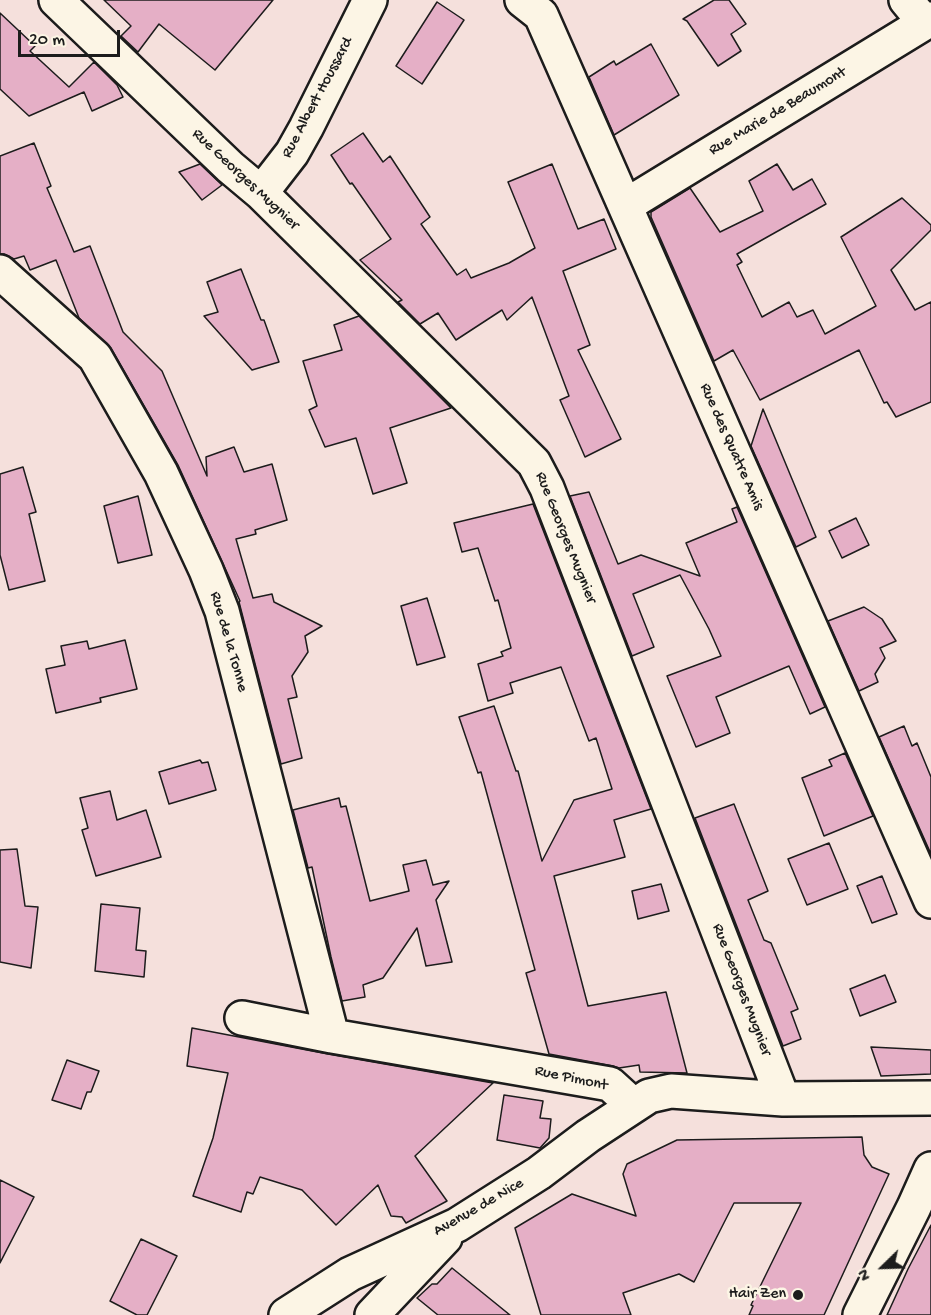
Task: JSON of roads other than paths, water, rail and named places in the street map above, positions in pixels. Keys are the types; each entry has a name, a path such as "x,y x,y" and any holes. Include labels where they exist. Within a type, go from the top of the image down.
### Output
{"street":[{"name":"Rue Georges Mugnier","path":"56,0 230,167 261,193 534,463 547,488 783,1099"},
{"name":"Rue Albert Houssard","path":"261,193 297,144 370,0"},
{"name":"Rue des Quatre Amis","path":"522,0 541,15 931,901"},
{"name":"Rue Marie de Beaumont","path":"625,206 921,14"},
{"name":"Rue de la Tonne","path":"0,272 94,357 161,473 206,570 222,611 332,1036"},
{"name":"Rue Pimont","path":"242,1018 332,1036 610,1084 633,1105"},
{"path":"633,1105 649,1096 671,1091 783,1099 931,1098"},
{"name":"Avenue de Nice","path":"286,1315 350,1274 457,1224 539,1173 633,1105"},
{"path":"860,1315 931,1169"},
{"path":"372,1315 457,1224"}],"place":[{"name":"Hair Zen","path":"798,1295"}]}
